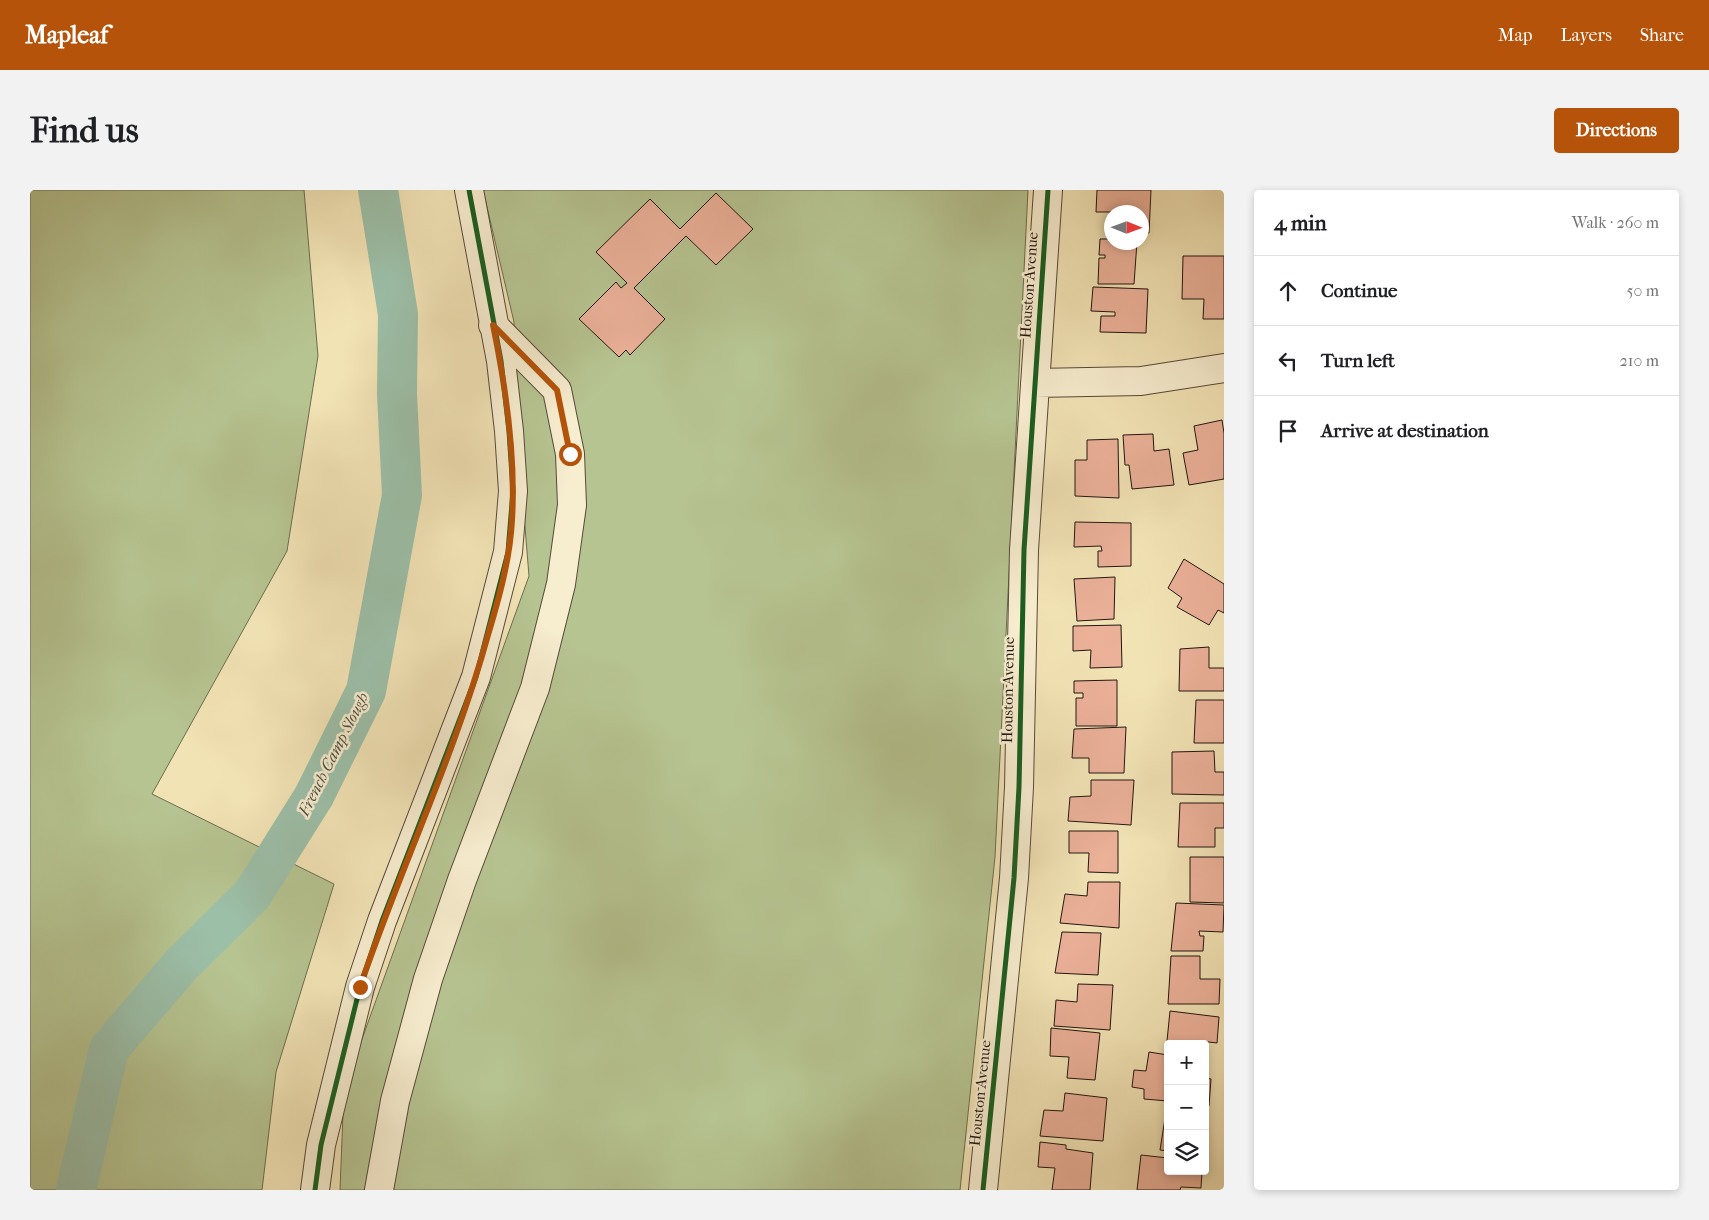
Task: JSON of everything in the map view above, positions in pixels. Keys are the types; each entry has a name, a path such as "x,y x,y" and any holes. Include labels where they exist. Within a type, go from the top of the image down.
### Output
{"street":[{"path":"315,1190 320,1146 360,987 382,921 452,746 476,677 508,552 513,491 503,384 469,190"},
{"name":"Houston Avenue","path":"984,1190 1014,878 1019,786 1024,550 1048,190"},
{"path":"379,1190 395,1101 428,979 462,880 535,688 562,584 572,505 570,454 557,390 493,325"},
{"path":"1035,383 1141,381 1224,368"}],"green space":[{"path":"30,190 304,190 318,356 287,551 152,794 334,884 276,1072 262,1190 30,1190"},
{"path":"483,190 1028,190 995,857 960,1190 340,1190 344,1089 529,576 517,429 514,322"}],"building":[{"path":"1097,190 1151,190 1149,233 1149,205 1104,205 1104,212 1096,212"},
{"path":"716,193 753,229 716,265 686,236 634,288 665,319 630,355 626,350 619,357 579,319 616,282 621,288 627,283 596,252 650,199 680,229"},
{"path":"1100,239 1104,239 1104,250 1136,250 1134,284 1098,284 1099,258 1105,258 1105,255 1099,255"},
{"path":"1183,256 1224,256 1224,319 1203,319 1204,299 1182,299"},
{"path":"1093,287 1148,289 1146,333 1100,332 1101,316 1115,316 1115,312 1091,311"},
{"path":"1222,420 1224,433 1224,479 1189,485 1183,453 1198,450 1194,426"},
{"path":"1153,434 1154,451 1169,449 1174,485 1132,489 1129,465 1125,465 1123,435"},
{"path":"1118,439 1119,498 1075,496 1075,460 1087,460 1087,440"},
{"path":"1075,522 1131,523 1131,566 1098,567 1098,551 1102,551 1101,546 1074,547"},
{"path":"1184,559 1224,584 1224,613 1218,610 1209,625 1177,607 1182,598 1168,588"},
{"path":"1115,577 1114,619 1077,621 1074,579"},
{"path":"1121,625 1122,667 1090,668 1091,650 1073,651 1073,626"},
{"path":"1209,647 1209,668 1224,668 1224,691 1179,691 1180,649"},
{"path":"1117,680 1117,726 1076,726 1076,698 1083,698 1083,693 1074,693 1074,681"},
{"path":"1196,700 1224,700 1224,743 1194,743"},
{"path":"1126,727 1124,773 1089,773 1089,758 1072,758 1074,729"},
{"path":"1214,751 1215,772 1224,772 1224,795 1172,794 1172,752"},
{"path":"1091,780 1134,780 1131,825 1068,821 1070,797 1091,796"},
{"path":"1180,803 1224,803 1224,828 1215,828 1215,847 1178,847"},
{"path":"1069,831 1118,831 1118,873 1088,872 1089,853 1069,853"},
{"path":"1190,857 1224,857 1224,903 1190,902"},
{"path":"1088,882 1120,882 1119,928 1060,923 1065,894 1087,896"},
{"path":"1176,903 1224,905 1223,932 1199,931 1200,936 1204,936 1203,951 1171,951"},
{"path":"1062,932 1101,933 1098,975 1055,973"},
{"path":"1171,956 1200,956 1200,979 1220,979 1219,1004 1168,1004"},
{"path":"1078,984 1113,985 1110,1030 1054,1026 1056,1000 1077,1002"},
{"path":"1170,1011 1219,1017 1217,1043 1209,1042 1209,1040 1167,1040"},
{"path":"1051,1028 1100,1033 1095,1080 1067,1078 1069,1057 1050,1056"},
{"path":"1149,1052 1164,1054 1164,1101 1144,1099 1144,1089 1132,1087 1134,1070 1146,1071"},
{"path":"1209,1079 1211,1079 1209,1106"},
{"path":"1065,1093 1107,1098 1103,1141 1040,1136 1044,1110 1063,1111"},
{"path":"1164,1125 1164,1150 1160,1150"},
{"path":"1040,1142 1066,1145 1066,1149 1093,1153 1090,1190 1052,1190 1055,1168 1038,1167"},
{"path":"1141,1155 1164,1158 1164,1175 1202,1175 1201,1188 1181,1187 1180,1190 1137,1190"}],"waterway":[{"name":"French Camp Slough","path":"76,1190 109,1049 181,965 252,895 314,796 366,691 402,495 397,394 398,314 378,190"}],"cycle path":[{"path":"315,1190 321,1145 360,987 382,921 476,677 508,552 513,491 509,431 501,361 469,190"},
{"path":"983,1190 1014,878 1019,787 1024,550 1048,190"}],"route":[{"path":"360,987 382,921 452,746 476,677 494,616 508,552 513,491 502,374 493,325 557,390 570,454"}]}
